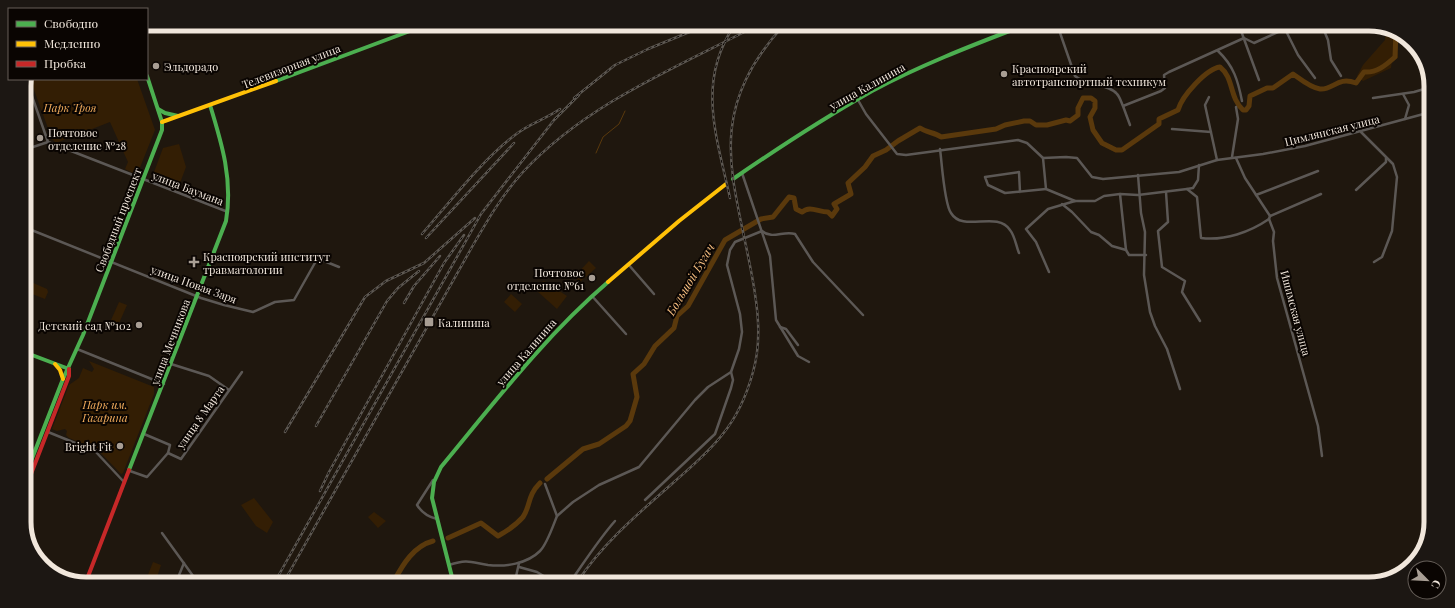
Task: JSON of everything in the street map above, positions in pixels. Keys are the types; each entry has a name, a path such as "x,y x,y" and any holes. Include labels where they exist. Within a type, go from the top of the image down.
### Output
{"main road":[{"name":"Телевизорная улица","path":"162,122 210,106 410,31"},
{"name":"улица Калинина","path":"452,577 432,498 432,489 436,476 460,444 542,347 591,295 742,173 858,100 926,64 1009,31"},
{"name":"Свободный проспект","path":"31,473 63,379 69,369 77,349 144,180 162,130 162,122 148,79"},
{"name":"улица Мечникова","path":"88,577 164,384 228,212 228,172 210,106"},
{"path":"158,109 165,113 179,116"},
{"path":"31,355 69,369"},
{"path":"54,363 60,370 63,379"},
{"name":"Свободный проспект","path":"31,464 70,374 69,369"}],"street":[{"path":"1059,31 1075,76 1081,81 1113,90 1117,94 1123,106 1130,125"},
{"path":"1241,31 1259,80"},
{"path":"1244,38 1254,43 1281,31"},
{"path":"1287,31 1298,55 1315,78"},
{"path":"1324,31 1328,40 1331,60 1341,76"},
{"path":"1123,106 1165,88 1164,75 1244,38"},
{"path":"1218,50 1232,66 1237,78 1242,101"},
{"path":"1373,98 1402,94 1424,88"},
{"path":"31,93 48,142 31,148"},
{"path":"1402,94 1409,105 1405,120"},
{"path":"1209,97 1205,105 1217,160"},
{"path":"858,100 897,154 906,155 940,149 1018,140 1027,143 1043,158 1046,189"},
{"path":"1232,157 1238,119 1236,107"},
{"name":"Цимлянская улица","path":"1236,158 1305,146 1424,114"},
{"path":"1172,129 1211,132"},
{"path":"1361,132 1385,155 1395,168 1397,190 1391,236 1382,257 1374,262"},
{"name":"улица Баумана","path":"48,142 228,212"},
{"path":"940,149 948,204 951,214 957,219 967,221 1000,223 1010,230 1018,254"},
{"path":"1356,190 1386,162 1385,155"},
{"path":"1043,158 1077,158 1092,176 1096,178 1179,172 1217,160 1232,157 1236,158"},
{"name":"Ишимская улица","path":"1236,158 1245,178 1269,217 1274,232 1273,241 1277,278 1318,426 1322,456"},
{"path":"1049,272 1036,242 1026,229 1048,209 1075,201 1095,201 1104,196 1120,194 1138,195 1192,188 1198,180 1199,166"},
{"path":"1020,192 1019,172 985,177 988,185 1005,193 1020,192 1046,189 1075,201"},
{"path":"1256,195 1318,172"},
{"path":"742,173 770,256 776,320 798,356 809,362"},
{"path":"1138,176 1138,195 1145,232 1146,255 1144,275 1150,312 1155,326 1167,349 1180,389"},
{"path":"1187,189 1196,197 1201,238 1211,239 1228,237 1258,226 1269,217 1321,194"},
{"path":"1166,192 1168,222 1158,231 1162,266 1185,281 1182,292 1200,321"},
{"path":"1120,194 1126,250 1129,255 1132,256 1146,255"},
{"path":"1062,204 1092,232 1099,235 1112,246 1126,250"},
{"name":"улица Новая Заря","path":"31,230 197,296 224,305 253,312 275,302 294,300 316,260 320,258 339,267"},
{"path":"646,500 715,434 731,388 733,380 731,372 739,349 742,332 740,314 727,265 730,250 735,242 762,231"},
{"path":"762,231 766,234 776,236 791,232 795,234 813,262 863,315"},
{"path":"628,264 654,294"},
{"path":"591,295 626,334"},
{"path":"779,326 786,329 798,344"},
{"path":"77,349 164,384"},
{"path":"171,364 209,376 229,390"},
{"name":"улица 8 Марта","path":"130,471 148,477 168,453 181,459 242,372"},
{"path":"449,565 468,560 496,566 519,563 540,551 548,538 557,516 599,485 639,467 695,400 708,387 731,372"},
{"path":"46,431 95,451 125,483"},
{"path":"144,434 170,446 168,453"},
{"path":"436,476 417,505 421,511 430,517 437,519"},
{"path":"545,484 557,516"},
{"path":"574,577 601,541 604,533 615,521"},
{"path":"162,533 194,577"},
{"path":"178,577 184,563"},
{"path":"516,577 519,563"},
{"path":"518,567 537,572 545,577"}],"green space":[{"path":"1386,34 1397,38 1398,58 1392,61 1391,68 1363,81 1357,76 1363,65 1385,40"},
{"name":"Парк Троя","path":"31,80 137,80 155,130 137,175 125,169 128,162 110,122 56,143 52,139"},
{"path":"179,144 186,167 177,191 151,180 163,148"},
{"path":"589,261 596,268 580,282 574,277"},
{"path":"544,281 567,296 557,309 537,291 537,284"},
{"path":"31,282 47,289 48,292 45,299 31,294"},
{"path":"511,294 522,304 515,312 504,302"},
{"path":"119,302 127,305 116,330 108,327"},
{"name":"Парк им. Гагарина","path":"89,361 154,387 154,394 123,473 121,474 98,450 69,438 66,435 67,431 65,429 57,431 52,429 69,385 79,378 83,368 92,372 94,369"},
{"path":"254,498 273,522 267,533 256,526 241,505"},
{"path":"374,512 386,521 378,528 368,517"},
{"path":"153,562 161,565 157,577 147,577"}],"waterway":[{"name":"Большой Бугач","path":"547,479 583,449 599,444 626,426 630,421 637,397 633,374 644,364 655,346 674,328 677,316 688,306 725,240 761,219 773,217 789,197 794,198 796,209 802,212 811,209 828,212 832,216 837,209 834,204 851,194 848,183 865,167 873,156 886,150 920,128 941,137 996,129 1005,125 1024,121 1030,121 1036,125 1047,125 1066,120 1070,121 1078,115 1078,108 1083,98 1091,98 1095,101 1095,108 1090,117 1093,130 1102,143 1116,150 1122,150 1159,124 1159,119 1178,110 1180,104 1195,84 1214,69 1220,67 1224,71 1230,82 1235,99 1243,110 1246,110 1249,106 1250,96 1267,88 1273,88 1293,74 1309,85 1320,89 1329,88 1344,81 1356,83 1364,72 1377,70 1385,66 1395,57 1396,37"},
{"path":"596,153 603,137 619,124 625,111"},
{"path":"448,538 481,523 498,536 523,517 531,496 540,483"},
{"name":"Большой Бугач","path":"396,577 405,562 415,551 426,543 433,541"}],"railway":[{"path":"574,98 615,65 648,49 692,31"},
{"path":"730,198 716,132 713,110 713,89 716,68 722,47 731,31"},
{"path":"287,577 472,247 495,208 515,181 548,148 575,126 603,107 663,73 746,31"},
{"path":"581,577 610,541 623,528 717,442 732,421 748,389 756,360 758,324 754,288 733,175 731,146 733,117 742,88 758,58 779,31"},
{"path":"278,577 481,214 554,120 579,95"},
{"path":"422,234 466,182 503,145 520,131 560,109"},
{"path":"426,238 514,143"},
{"path":"285,432 365,297 386,281 424,263 475,218"},
{"path":"320,491 444,263 464,235"},
{"path":"404,303 414,286 440,256"},
{"path":"316,426 387,301 398,288 419,271"}],"traffic: fast":[{"path":"276,81 410,31"},
{"path":"733,179 801,134 872,91 926,65 1010,31"},
{"path":"31,461 63,379 83,335 162,130 162,122 148,79"},
{"path":"129,470 226,221 228,191 225,162 219,134 210,105"},
{"path":"158,109 165,113 178,116"},
{"path":"452,577 432,498 434,482 441,467 541,347 608,282"},
{"path":"31,355 69,369"}],"traffic: slow":[{"path":"162,122 276,81"},
{"path":"608,282 679,221 726,184"},
{"path":"55,364 60,370 63,379"}],"traffic: jam":[{"path":"31,474 69,376 69,369"},
{"path":"88,577 129,470"}],"place":[{"name":"Эльдорадо","path":"156,66"},
{"name":"Красноярский автотранспортный техникум","path":"1004,74"},
{"name":"Почтовое отделение №28","path":"40,138"},
{"name":"Красноярский институт травматологии","path":"194,262"},
{"name":"Почтовое отделение №61","path":"592,278"},
{"name":"Калинина","path":"429,322"},
{"name":"Детский сад №102","path":"139,325"},
{"name":"Bright Fit","path":"120,446"}]}
